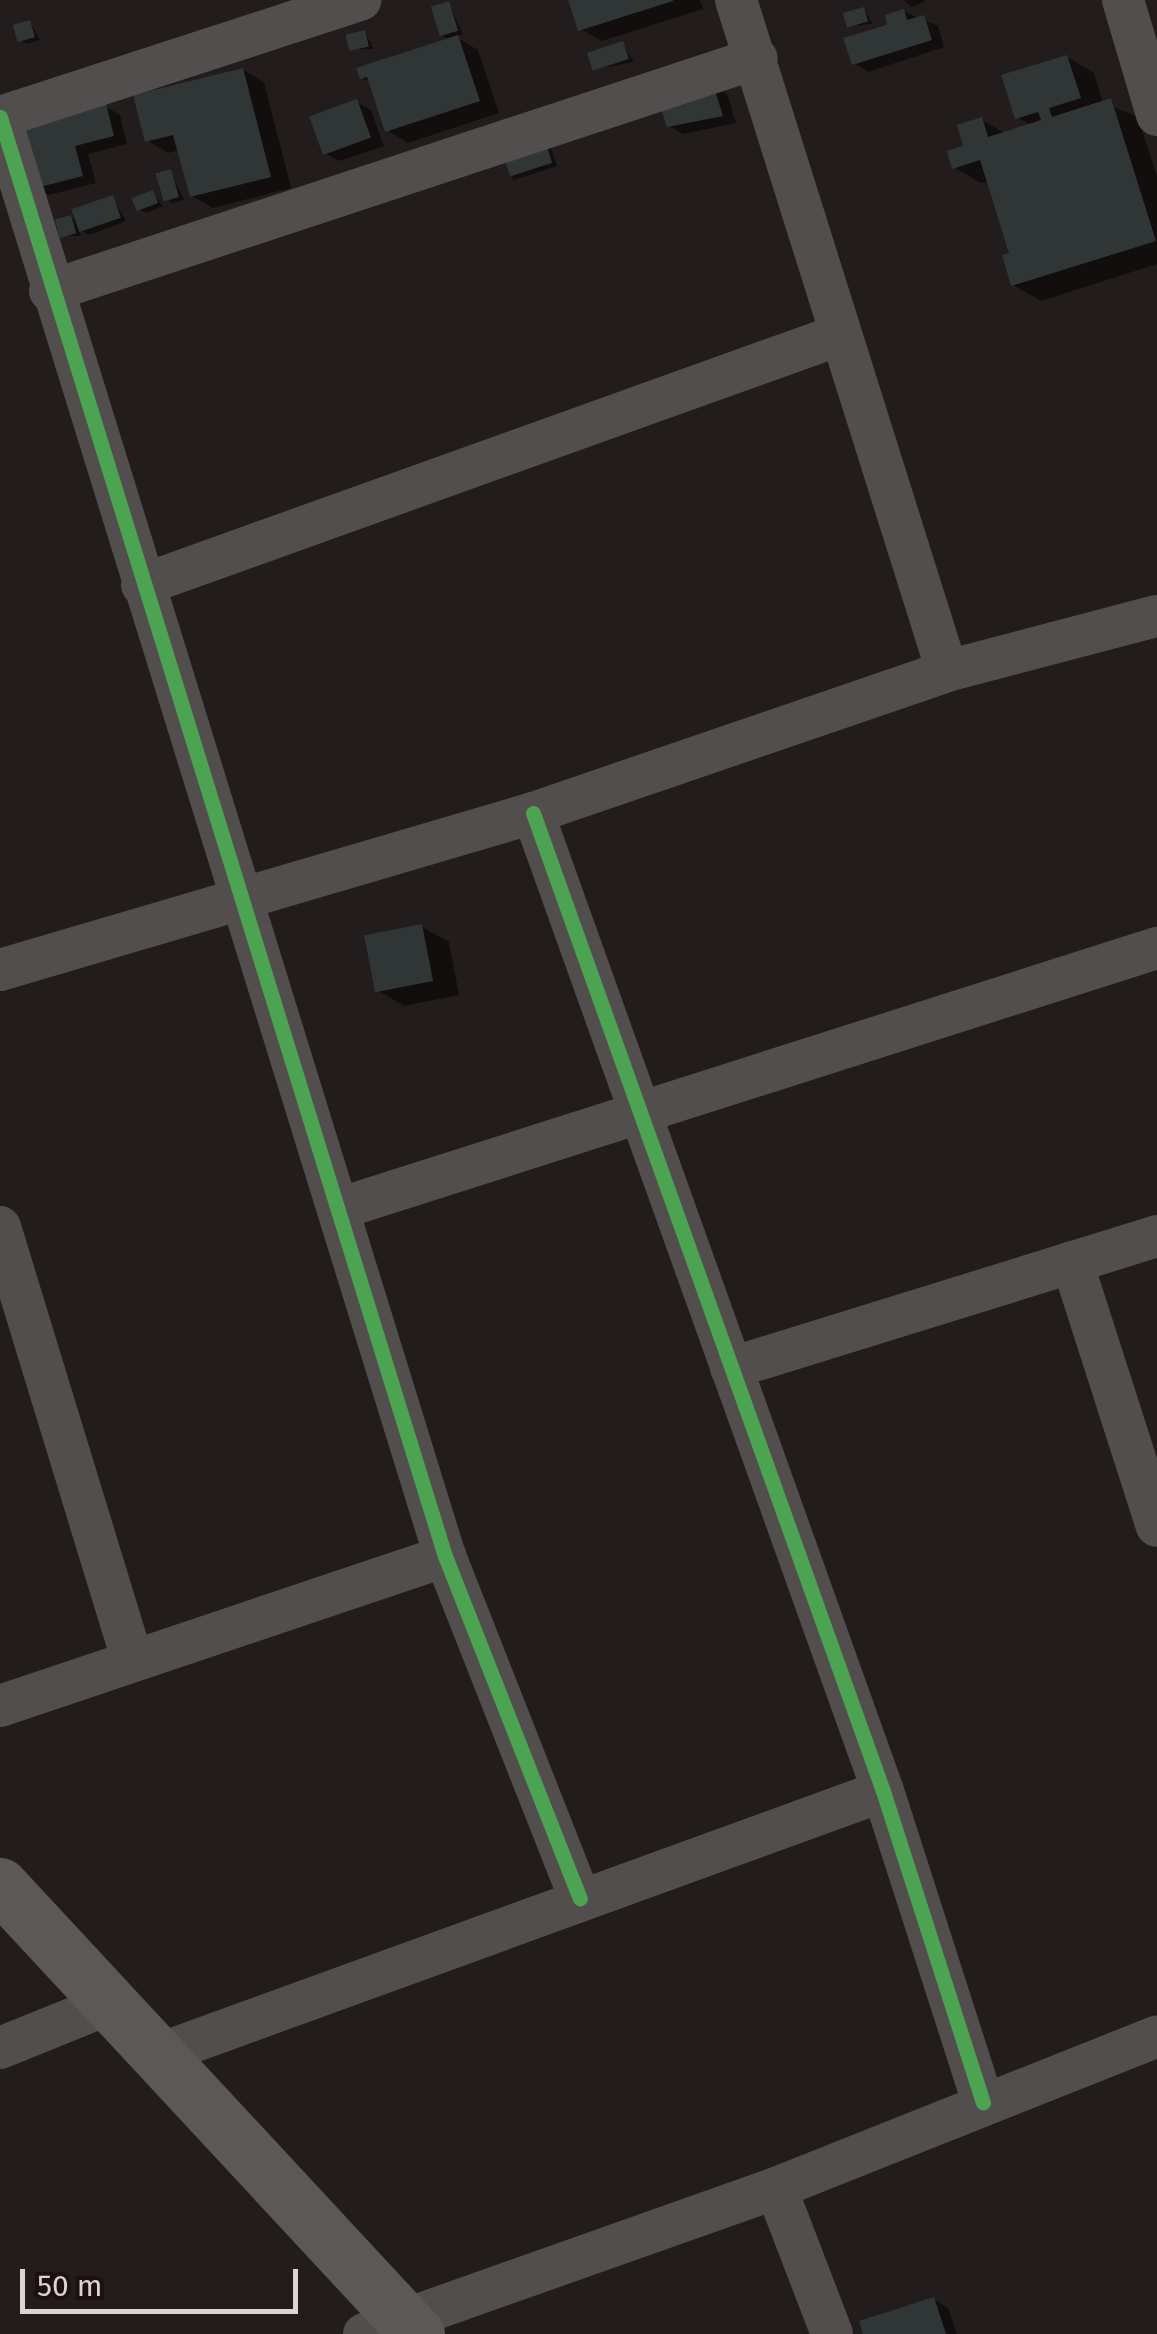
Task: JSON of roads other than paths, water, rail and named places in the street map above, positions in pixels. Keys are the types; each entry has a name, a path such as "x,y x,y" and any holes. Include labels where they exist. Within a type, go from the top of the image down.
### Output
{"main road":[{"path":"0,1885 162,2053 395,2329"}],"street":[{"path":"360,0 0,117 239,904 445,1556 580,1898"},
{"path":"736,0 947,671"},
{"path":"1122,0 1157,115"},
{"path":"50,291 757,58"},
{"path":"142,584 839,335"},
{"path":"0,970 239,904 534,813 947,671 1157,616"},
{"path":"534,813 883,1792 982,2102"},
{"path":"338,1209 637,1109 1157,948"},
{"path":"0,1227 134,1661"},
{"path":"731,1368 1157,1236"},
{"path":"1072,1262 1157,1526"},
{"path":"0,1706 445,1556"},
{"path":"162,2053 580,1898 883,1792"},
{"path":"0,2048 114,2002"},
{"path":"395,2329 776,2188 982,2102 1157,2036"},
{"path":"776,2188 832,2334"}]}
